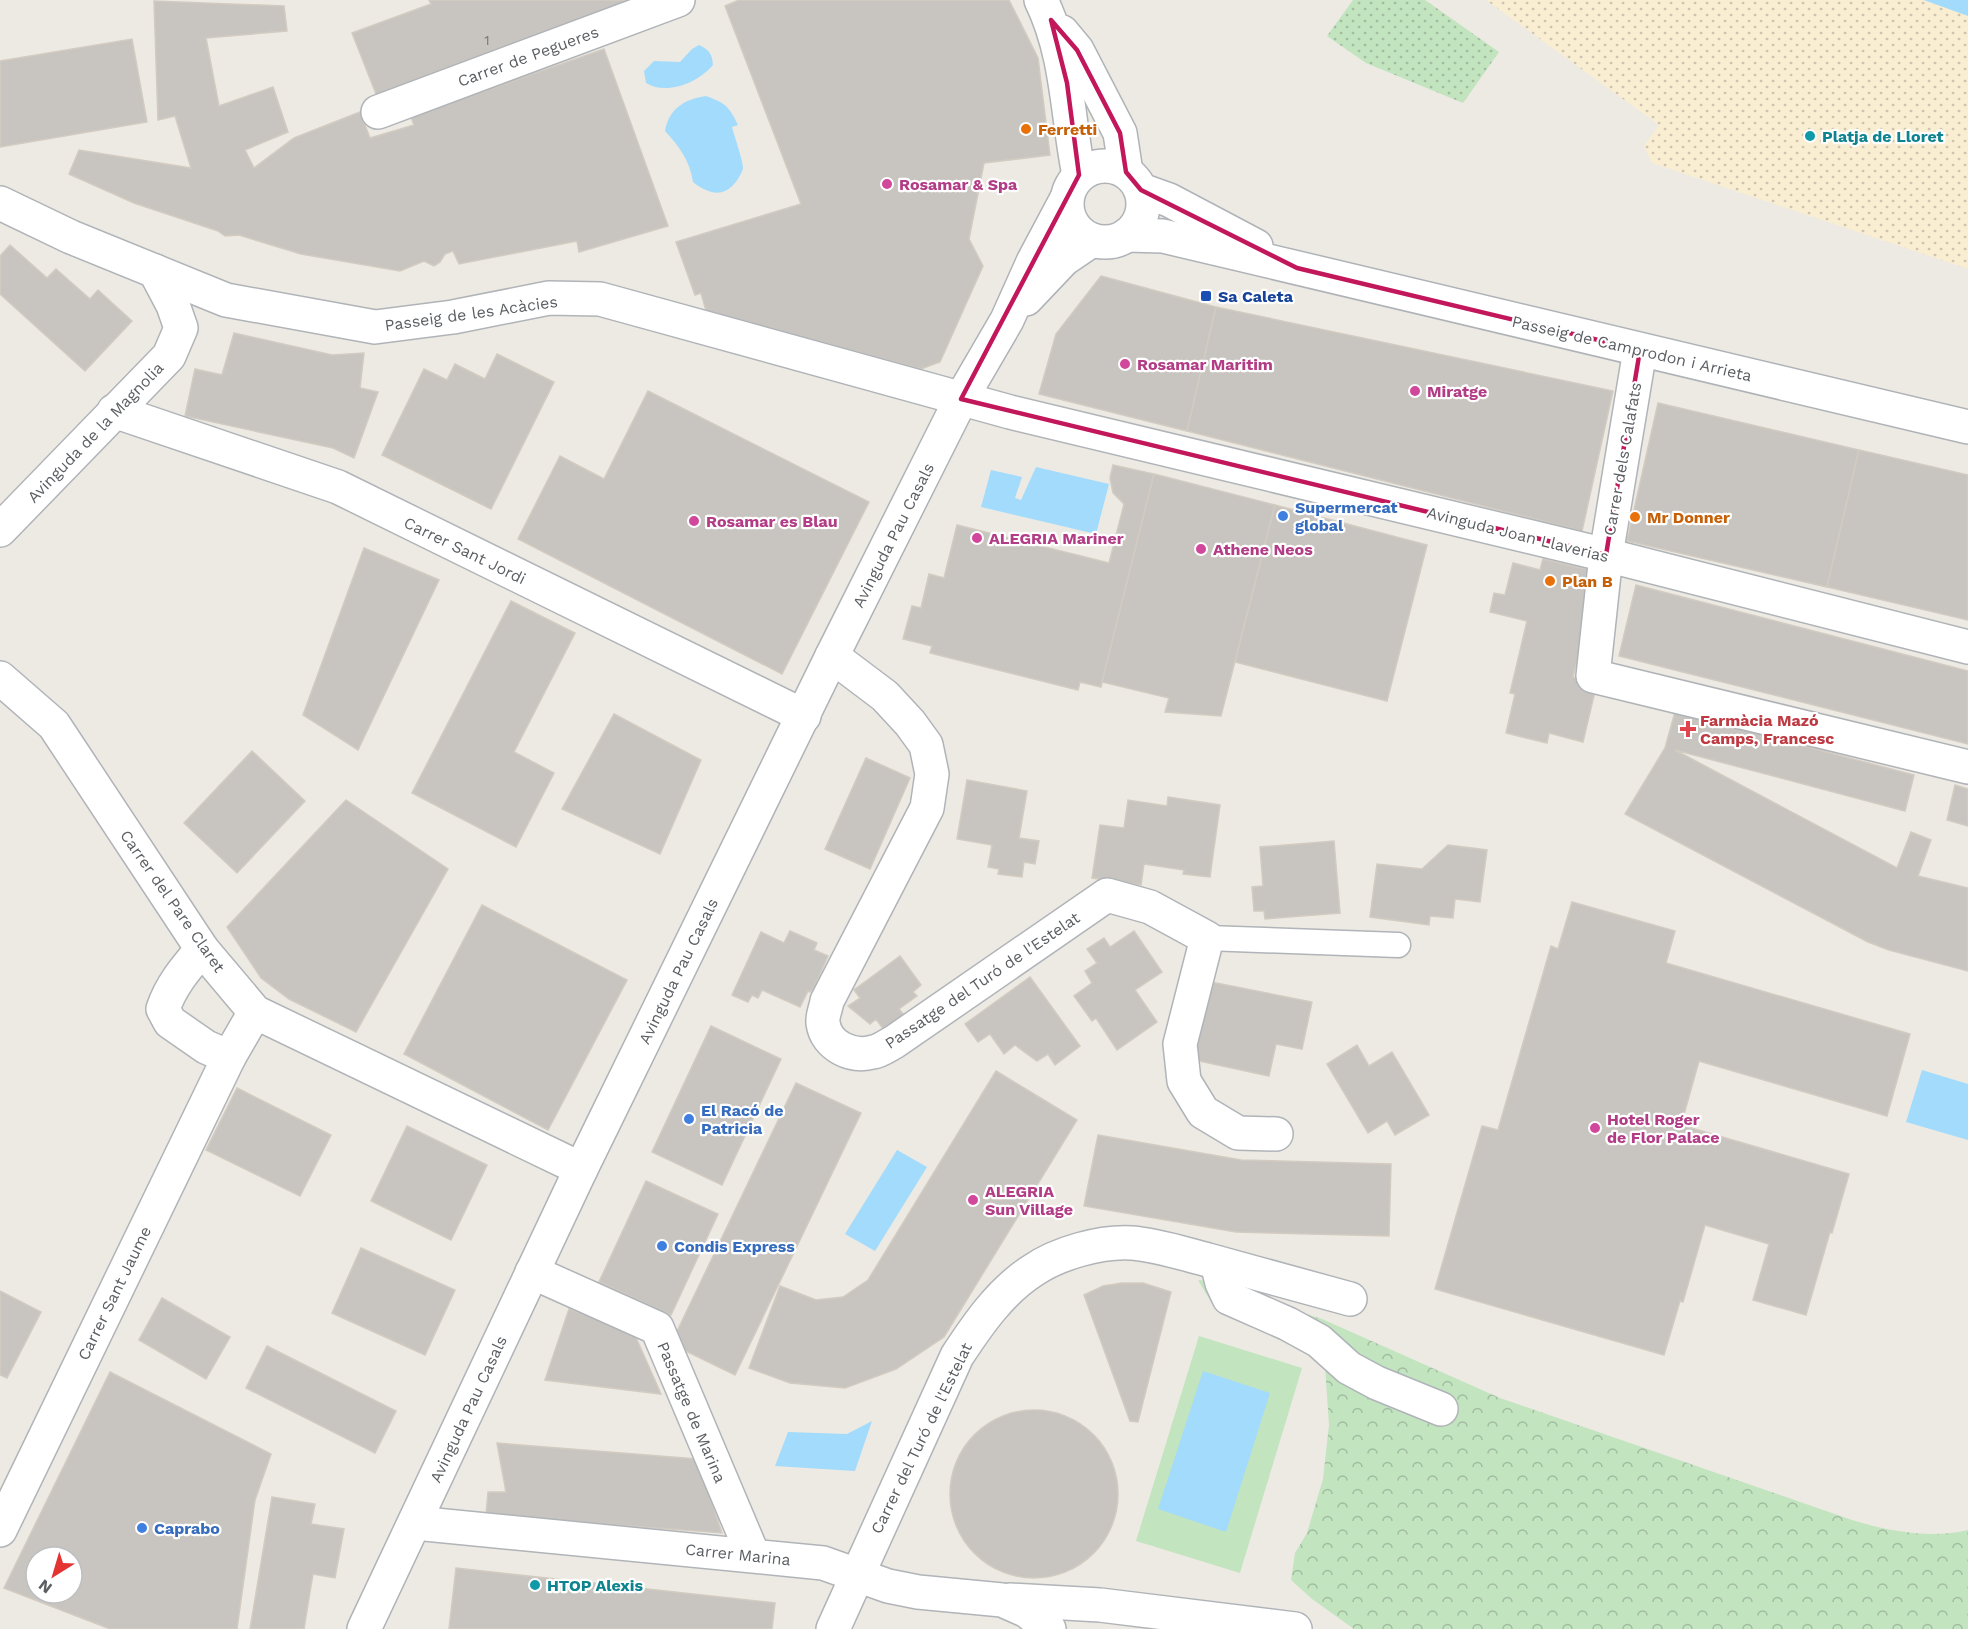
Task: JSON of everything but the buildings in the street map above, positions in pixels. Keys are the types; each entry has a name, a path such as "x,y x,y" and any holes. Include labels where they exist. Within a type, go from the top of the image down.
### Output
{"street":[{"name":"Carrer de Pegueres","path":"378,112 678,0"},
{"path":"1046,10 1077,50 1120,133 1133,181 1143,207 1142,215 1134,230 1110,242 1092,240 1080,234 1067,213 1073,188 1074,147 1066,83 1046,10"},
{"path":"1073,188 1086,170 1102,165 1119,168 1133,181"},
{"name":"Passeig de Camprodon i Arrieta","path":"1133,181 1297,268"},
{"name":"Avinguda Pau Casals","path":"364,1629 581,1169 832,656 961,399 1006,320 1033,262 1073,188"},
{"name":"Passeig de les Acàcies","path":"0,203 71,237 226,300 375,327 453,317 549,298 600,299 961,399"},
{"name":"Passeig de Camprodon i Arrieta","path":"1127,235 1163,236 1968,427"},
{"name":"Avinguda Pau Casals","path":"1006,320 1064,259 1092,240"},
{"path":"155,271 173,304 181,328 201,312 226,300"},
{"name":"Avinguda de la Magnolia","path":"0,530 169,356 181,328"},
{"name":"Carrer dels Calafats","path":"1640,350 1606,555 1593,676 1968,766"},
{"name":"Avinguda Joan Llaverias","path":"961,399 1606,555 1968,647"},
{"name":"Carrer Sant Jordi","path":"114,411 338,487 804,716"},
{"name":"Passatge del Turó de l'Estelat","path":"832,656 885,696 910,723 926,745 932,774 927,808 827,1000 822,1021 826,1036 836,1045 851,1053 873,1053 894,1042 1107,895 1150,907 1207,938"},
{"name":"Carrer del Pare Claret","path":"0,678 54,725 202,949 255,1012 581,1169"},
{"path":"1207,938 1180,1044 1184,1081 1203,1112 1238,1133 1276,1134"},
{"path":"202,949 184,969 169,992 163,1009 170,1022 206,1047 229,1057"},
{"name":"Carrer Sant Jaume","path":"0,1530 229,1057 255,1012"},
{"name":"Carrer del Turó de l'Estelat","path":"833,1629 856,1574 957,1356 982,1318 1004,1293 1033,1270 1077,1250 1111,1243 1134,1243 1350,1299"},
{"path":"1217,1263 1229,1298 1288,1324 1319,1341 1348,1368 1441,1409"},
{"name":"Passatge de Marina","path":"532,1272 657,1328 753,1554"},
{"name":"Carrer Marina","path":"415,1523 753,1554 824,1563 888,1586 918,1592 1002,1600 1027,1611 1049,1629"},
{"path":"1002,1600 1100,1605 1295,1629"},
{"path":"1062,1629 1072,1616 1081,1610 1100,1605"}],"lane":[{"path":"1207,938 1398,945"}],"highlighted area":[{"path":"1051,20 1077,50 1120,133 1126,172 1141,190 1297,268 1640,350 1606,555 961,399 1079,175 1067,83"}],"green space":[{"path":"1353,0 1425,0 1499,52 1463,103 1366,63 1327,36"},
{"path":"1198,1280 1227,1283 1322,1319 1500,1398 1852,1520 1924,1534 1968,1530 1968,1629 1354,1629 1312,1599 1291,1580 1295,1553 1307,1533 1323,1479 1329,1425 1325,1366 1304,1350 1211,1302"},
{"path":"1199,1336 1302,1368 1240,1573 1136,1541"}],"sand":[{"name":"Platja de Lloret","path":"1486,0 1924,0 1968,16 1968,269 1652,163 1644,146 1659,125"}],"water":[{"path":"1924,0 1968,0 1968,16"},
{"path":"699,45 709,52 713,65 700,77 673,88 654,87 646,83 644,71 654,61 680,62"},
{"path":"706,96 726,106 738,125 732,127 743,168 734,184 719,193 703,189 693,182 683,154 665,131 670,117 679,106"},
{"path":"1036,467 1109,484 1096,534 981,507 991,470 1022,477 1015,498 1021,500"},
{"path":"1922,1070 1968,1084 1968,1140 1906,1122"},
{"path":"897,1150 927,1167 875,1251 845,1234"},
{"path":"1203,1371 1270,1393 1226,1532 1158,1509"},
{"path":"872,1421 855,1471 775,1466 788,1432 847,1434"}],"place":[{"name":"Ferretti","path":"1026,129"},
{"name":"Platja de Lloret","path":"1810,136"},
{"name":"Rosamar & Spa","path":"887,184"},
{"name":"Sa Caleta","path":"1206,296"},
{"name":"Rosamar Maritim","path":"1125,364"},
{"name":"Miratge","path":"1415,391"},
{"name":"Supermercat global","path":"1283,516"},
{"name":"Mr Donner","path":"1635,517"},
{"name":"Rosamar es Blau","path":"694,521"},
{"name":"ALEGRIA Mariner","path":"977,538"},
{"name":"Athene Neos","path":"1201,549"},
{"name":"Plan B","path":"1550,581"},
{"name":"Farmàcia Mazó Camps, Francesc","path":"1688,729"},
{"name":"El Racó de Patricia","path":"689,1119"},
{"name":"Hotel Roger de Flor Palace","path":"1595,1128"},
{"name":"ALEGRIA Sun Village","path":"973,1200"},
{"name":"Condis Express","path":"662,1246"},
{"name":"Caprabo","path":"142,1528"},
{"name":"HTOP Alexis","path":"535,1585"}]}
